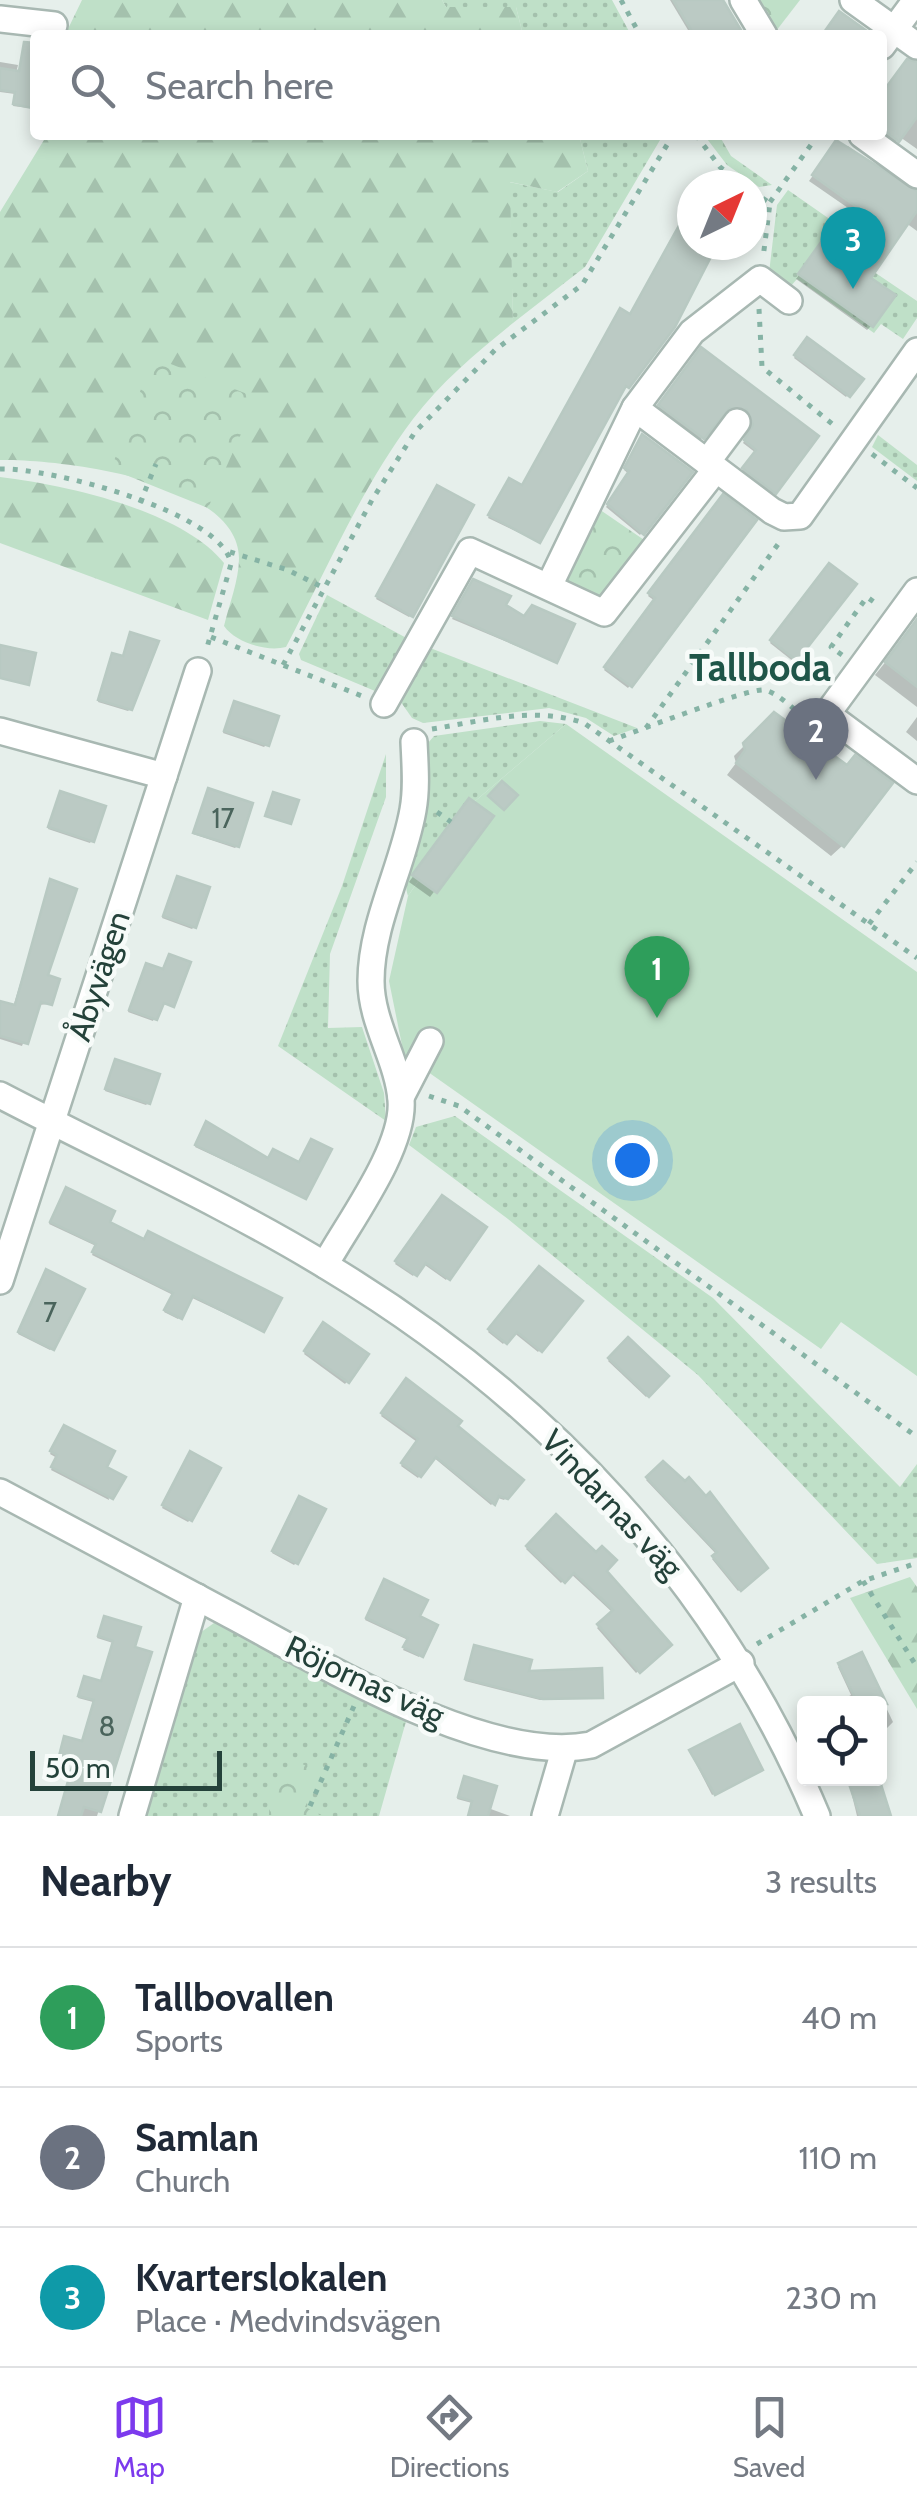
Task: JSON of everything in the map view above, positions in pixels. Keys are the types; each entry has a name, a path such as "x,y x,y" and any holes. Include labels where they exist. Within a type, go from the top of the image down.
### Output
{"street":[{"path":"743,0 761,30"},
{"path":"853,0 881,30"},
{"path":"916,0 888,38 917,46"},
{"path":"0,19 54,24"},
{"path":"869,140 917,175"},
{"path":"549,586 635,408 692,332 760,279 789,301"},
{"path":"635,408 772,511 784,517 800,516 917,351"},
{"path":"384,704 470,551 604,613 711,466 737,422"},
{"path":"917,592 826,714 917,781"},
{"name":"Åbyvägen","path":"0,1282 198,671"},
{"path":"0,731 164,776"},
{"path":"401,1098 385,1050 371,981 384,909 413,812 414,742"},
{"path":"325,1264 394,1144 401,1098 430,1041"},
{"name":"Vindarnas väg","path":"0,1095 325,1264 416,1325 543,1428 674,1567 739,1659 792,1755 817,1816"},
{"name":"Röjornas väg","path":"0,1492 363,1685 454,1724 564,1751"},
{"path":"132,1816 197,1597"},
{"path":"545,1816 564,1751 614,1736 739,1659"}],"path":[{"path":"622,0 637,30"},
{"path":"283,665 415,432 507,339 582,286 670,140"},
{"path":"700,140 725,170"},
{"path":"814,140 770,203 760,279 758,352 762,366 770,378 917,488"},
{"path":"140,503 156,464"},
{"path":"0,469 42,470 184,519 210,533 230,552 288,570 324,588"},
{"path":"646,728 800,516"},
{"path":"230,552 231,564 211,637 384,704"},
{"path":"609,741 708,708 739,692 756,690 776,696 817,727 826,714"},
{"path":"414,742 412,732 553,714 584,723 917,958"},
{"path":"869,924 917,862"},
{"path":"401,1098 440,1097 459,1106 917,1437"},
{"path":"739,1659 864,1582 917,1564"},
{"path":"864,1582 917,1667"},
{"path":"310,1806 363,1685"}],"green space":[{"path":"82,0 442,0 446,7 516,7 522,30 67,30"},
{"path":"442,0 612,0 628,30 522,30 516,7 446,7"},
{"path":"753,0 800,0 777,30 770,30"},
{"path":"44,140 580,140 588,171 557,192 510,182 513,323 435,392 394,445 286,647 252,645 224,626 239,558 231,531 209,509 178,492 140,479 61,464 0,460 0,212"},
{"path":"580,140 660,140 585,267 513,323 509,182 558,192 588,171"},
{"path":"708,140 722,140 731,156 751,170 734,170"},
{"path":"788,190 831,220 821,236 917,301 917,318 903,339 881,324 874,333 797,279 790,287 769,273 777,205"},
{"path":"153,357 257,398 208,508 111,469"},
{"path":"878,435 917,465 917,481 872,447"},
{"path":"0,477 57,486 121,503 180,528 205,544 224,563 208,620 0,543"},
{"path":"593,505 650,544 601,598 562,580"},
{"path":"327,595 412,641 384,688 375,691 301,660 299,654"},
{"path":"425,646 637,728 614,736 586,718 549,708 423,723 412,718 398,698"},
{"path":"540,721 566,724 474,802 413,876 419,880 408,896 407,876 425,800 428,743 434,736"},
{"path":"566,724 917,972 917,1376 841,1322 821,1349 404,1055 389,981 408,896 419,880 437,893 493,817 474,802"},
{"path":"386,754 386,797 330,954 328,1028 362,1027 384,1093 386,1121 278,1046 342,886"},
{"path":"455,1116 713,1298 900,1487 917,1464 917,1558 877,1564 698,1375 508,1219 409,1145 416,1127"},
{"path":"910,1577 917,1587 917,1709 850,1598"},
{"path":"214,1623 227,1625 407,1718 379,1816 143,1816 197,1635"},
{"path":"302,1764 321,1772 305,1807 324,1816 269,1816 270,1783"}],"building":[{"path":"673,0 723,0 741,30 691,30"},
{"path":"839,11 865,30 826,30"},
{"path":"24,42 30,43 30,108 13,104 15,92 0,90 0,68 19,71"},
{"path":"907,59 917,62 917,117 899,142 887,133 887,86"},
{"path":"836,140 917,191 917,211 871,278 896,295 873,327 798,274 821,242 851,264 879,223 812,175"},
{"path":"677,229 677,260 709,260 675,327 629,388 626,386 540,543 488,515 509,478 522,485 620,308 630,314"},
{"path":"807,337 864,379 850,397 794,355"},
{"path":"701,347 819,436 776,494 742,468 756,450 744,440 753,425 747,410 730,408 704,439 658,405"},
{"path":"642,434 693,472 644,535 607,504 629,471 624,468"},
{"path":"437,485 474,505 413,617 376,596"},
{"path":"723,494 757,520 632,687 604,667 655,598 648,593"},
{"path":"829,563 857,584 797,661 770,640"},
{"path":"473,579 511,596 506,605 524,616 532,605 575,624 557,663 452,616"},
{"path":"917,619 917,687 885,662"},
{"path":"130,632 159,641 132,710 98,700 112,653 123,656"},
{"path":"0,645 36,653 29,685 0,678"},
{"path":"234,701 279,716 269,746 224,731"},
{"path":"774,712 847,765 855,755 893,783 844,847 736,763 745,750 743,743"},
{"path":"502,781 518,795 504,810 488,796"},
{"path":"208,788 253,803 239,847 193,833"},
{"path":"60,791 106,806 94,842 48,827"},
{"path":"273,792 299,800 291,824 265,816"},
{"path":"469,798 494,816 437,893 412,875"},
{"path":"177,876 210,887 196,928 163,916"},
{"path":"50,879 77,889 48,975 60,979 52,1005 41,1002 28,1044 0,1036 0,1001 15,1005"},
{"path":"169,954 191,962 174,1007 164,1003 157,1020 129,1010 146,963 163,969"},
{"path":"115,1059 160,1074 150,1104 105,1089"},
{"path":"206,1121 268,1158 273,1149 299,1162 311,1139 332,1149 306,1199 195,1145"},
{"path":"66,1187 115,1211 110,1222 144,1239 148,1231 282,1298 264,1332 193,1296 182,1319 164,1310 173,1293 92,1252 96,1244 50,1222"},
{"path":"442,1195 487,1227 450,1280 426,1263 417,1276 395,1261"},
{"path":"539,1266 583,1301 542,1352 517,1332 507,1344 488,1329"},
{"path":"46,1269 85,1289 54,1350 18,1332"},
{"path":"323,1322 369,1354 349,1383 304,1351"},
{"path":"628,1337 669,1376 649,1397 608,1358"},
{"path":"406,1378 462,1421 458,1426 524,1480 508,1499 499,1496 495,1505 436,1457 421,1477 401,1463 418,1439 381,1413"},
{"path":"64,1425 115,1451 107,1467 126,1477 113,1499 51,1467 57,1455 50,1451"},
{"path":"190,1451 221,1468 192,1521 162,1505"},
{"path":"663,1461 685,1481 689,1477 706,1496 710,1492 768,1568 741,1591 712,1556 717,1552 646,1477"},
{"path":"299,1496 326,1509 298,1564 272,1551"},
{"path":"556,1514 596,1552 602,1546 617,1560 607,1571 672,1645 640,1673 597,1624 613,1610 574,1573 565,1583 526,1546"},
{"path":"384,1579 428,1600 420,1616 438,1625 423,1657 403,1647 408,1638 366,1618"},
{"path":"104,1616 141,1627 135,1647 152,1652 101,1812 84,1807 81,1816 58,1816 74,1760 59,1756 64,1736 82,1741 94,1700 78,1696 84,1676 101,1681 113,1641 98,1636"},
{"path":"474,1645 532,1660 529,1671 602,1668 603,1698 543,1699 465,1679"},
{"path":"862,1652 883,1696 854,1696 838,1663"},
{"path":"740,1724 763,1770 715,1795 689,1750"},
{"path":"464,1776 497,1786 488,1816 468,1816 472,1801 458,1797"},
{"path":"850,1786 882,1786 891,1816 860,1816"}],"place":[{"name":"Kvarterslokalen","path":"853,289"},
{"name":"Samlan","path":"816,780"},
{"name":"Tallbovallen","path":"657,1018"}],"district":[{"name":"Tallboda","path":"760,668"}]}
